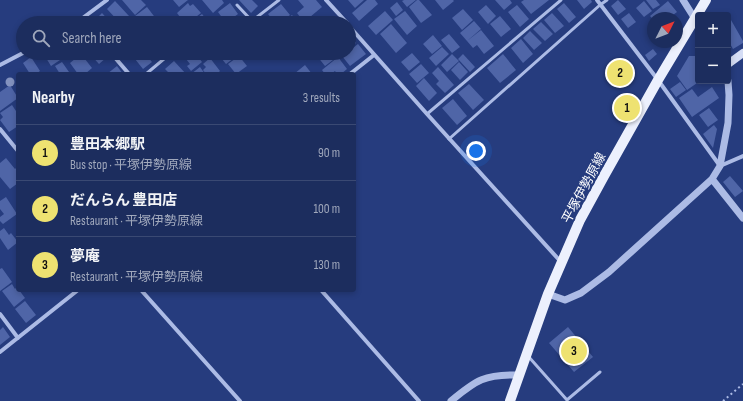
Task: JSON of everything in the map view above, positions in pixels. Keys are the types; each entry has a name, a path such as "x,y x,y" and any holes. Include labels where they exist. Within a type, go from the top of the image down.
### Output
{"main road":[{"name":"平塚伊勢原線","path":"701,12 706,0"},
{"name":"平塚伊勢原線","path":"510,401 548,294 580,220 658,80 695,24"},
{"path":"731,62 743,53"}],"street":[{"path":"89,16 107,0"},
{"path":"326,0 341,16"},
{"path":"597,0 658,80 720,166"},
{"path":"683,0 695,20"},
{"path":"356,34 562,263"},
{"path":"353,72 374,55"},
{"path":"0,65 16,57"},
{"path":"117,60 128,72"},
{"path":"548,294 565,300 581,293 609,272 712,179 720,166 728,123 730,95 728,84"},
{"path":"0,129 16,149"},
{"path":"720,166 743,156"},
{"path":"712,179 743,218"},
{"path":"0,352 76,292"},
{"path":"143,292 240,401"},
{"path":"323,292 419,401"},
{"path":"0,314 18,338"},
{"path":"451,401 470,385 488,377 501,374 519,375"}],"lane":[{"path":"258,16 279,0"},
{"path":"427,114 561,0"},
{"path":"449,139 607,0"},
{"path":"237,5 247,16"},
{"path":"148,72 163,60"},
{"path":"527,355 567,400 600,372"}],"path":[{"path":"723,401 743,384"}],"building":[{"path":"122,0 141,0 146,5 135,15"},
{"path":"173,0 188,0 179,7"},
{"path":"202,0 222,0 224,3 213,13"},
{"path":"239,0 252,0 258,6 251,13"},
{"path":"298,0 316,0 322,7 311,16 299,16 297,13 304,7"},
{"path":"348,0 364,0 355,8"},
{"path":"367,0 375,0 378,4 359,21 352,13"},
{"path":"416,0 407,7 402,1"},
{"path":"419,0 432,15 421,23 409,7"},
{"path":"435,0 453,0 454,1 443,10"},
{"path":"495,0 510,0 512,3 504,10"},
{"path":"524,0 549,0 531,14 521,2"},
{"path":"577,0 591,0 592,2 584,9"},
{"path":"618,0 626,9 618,15 611,6"},
{"path":"646,0 656,0 660,5 653,9"},
{"path":"115,1 129,16 114,16 107,9"},
{"path":"644,1 652,11 647,12 647,15 644,17 636,8"},
{"path":"668,1 677,12 655,12"},
{"path":"397,2 403,10 396,16 390,8"},
{"path":"188,3 190,6 193,4 201,13 197,16 179,16 177,13"},
{"path":"230,3 238,14 235,16 221,16 218,12"},
{"path":"564,3 576,17 569,23 557,9"},
{"path":"281,4 290,15 270,16 268,14"},
{"path":"486,5 496,16 488,24 478,12"},
{"path":"517,5 529,19 520,27 508,12"},
{"path":"147,7 154,16 135,16"},
{"path":"463,9 473,20 462,30 452,18"},
{"path":"385,11 393,20 376,35 368,26"},
{"path":"405,11 417,26 407,35 394,19"},
{"path":"552,13 564,26 555,33 544,20"},
{"path":"629,13 636,22 628,28 621,19"},
{"path":"500,16 511,29 501,37 490,24"},
{"path":"731,20 743,41 743,43 733,49 731,45"},
{"path":"474,21 481,29 467,41 460,33"},
{"path":"541,22 553,34 545,41 533,29"},
{"path":"391,24 407,43 396,53 380,34"},
{"path":"481,30 494,46 484,54 477,45 473,48 467,41"},
{"path":"530,31 542,43 534,50 523,38"},
{"path":"449,34 460,47 452,53 441,40"},
{"path":"433,35 442,46 432,54 423,44"},
{"path":"521,39 533,54 523,63 511,48"},
{"path":"358,44 366,54 350,66 345,60 356,60 356,46"},
{"path":"442,47 449,54 436,66 429,58"},
{"path":"653,49 657,54 649,61 645,55"},
{"path":"412,53 420,62 409,71 401,62"},
{"path":"452,54 459,61 447,72 441,65"},
{"path":"463,54 475,67 470,72 458,59"},
{"path":"503,54 516,70 500,83 487,68"},
{"path":"689,56 695,56 696,84 687,90 677,76"},
{"path":"27,60 33,60 40,71 29,72 23,63"},
{"path":"47,60 60,60 51,66"},
{"path":"74,60 86,60 92,68 87,72 77,72 70,63"},
{"path":"95,60 104,60 99,64"},
{"path":"136,60 150,60 152,62 143,69"},
{"path":"187,60 200,60 202,62 191,71 187,66 190,64"},
{"path":"208,60 212,60 220,71 204,72 203,70 206,67 203,64"},
{"path":"223,60 231,60 226,64"},
{"path":"234,60 242,60 247,66 239,72 234,72 228,64"},
{"path":"320,60 333,60 325,66"},
{"path":"334,60 340,60 347,69 343,72 324,72 322,70"},
{"path":"174,61 184,72 168,72 165,69"},
{"path":"62,62 69,72 59,72 55,66"},
{"path":"459,62 468,72 460,80 451,70"},
{"path":"421,64 429,73 417,83 409,74"},
{"path":"305,65 310,72 296,72"},
{"path":"117,66 122,72 110,72"},
{"path":"200,67 204,72 194,72"},
{"path":"438,67 454,85 445,93 436,84 439,81 432,73"},
{"path":"424,78 437,93 429,101 416,86"},
{"path":"680,82 686,90 676,97 670,89"},
{"path":"469,84 484,100 473,110 458,93"},
{"path":"10,85 16,95 16,99 0,111 0,92"},
{"path":"712,87 719,98 692,117 679,98 692,89 698,97"},
{"path":"453,99 467,116 457,125 442,108"},
{"path":"12,105 16,111 16,127 9,132 0,120 3,117 0,113"},
{"path":"709,108 718,120 708,127 699,115"},
{"path":"714,125 717,129 713,148 703,134"},
{"path":"6,158 15,169 16,168 16,184 10,189 0,177 0,163"},
{"path":"730,176 743,191 735,197 723,182"},
{"path":"6,197 16,212 16,215 3,224 0,221 0,217 4,214 0,209 0,201"},
{"path":"4,228 9,235 11,233 16,239 16,244 8,250 0,238 0,231"},
{"path":"2,268 12,282 0,291 0,269"},
{"path":"12,284 15,289 16,288 16,292 20,292 25,298 14,307 2,291"},
{"path":"25,301 36,315 26,323 15,309"},
{"path":"3,327 10,337 0,345 0,330"},
{"path":"568,327 593,357 574,372 549,343"}],"place":[{"name":"だんらん 豊田店","path":"620,73"},
{"name":"豊田本郷駅","path":"627,108"},
{"name":"夢庵","path":"574,351"}]}
